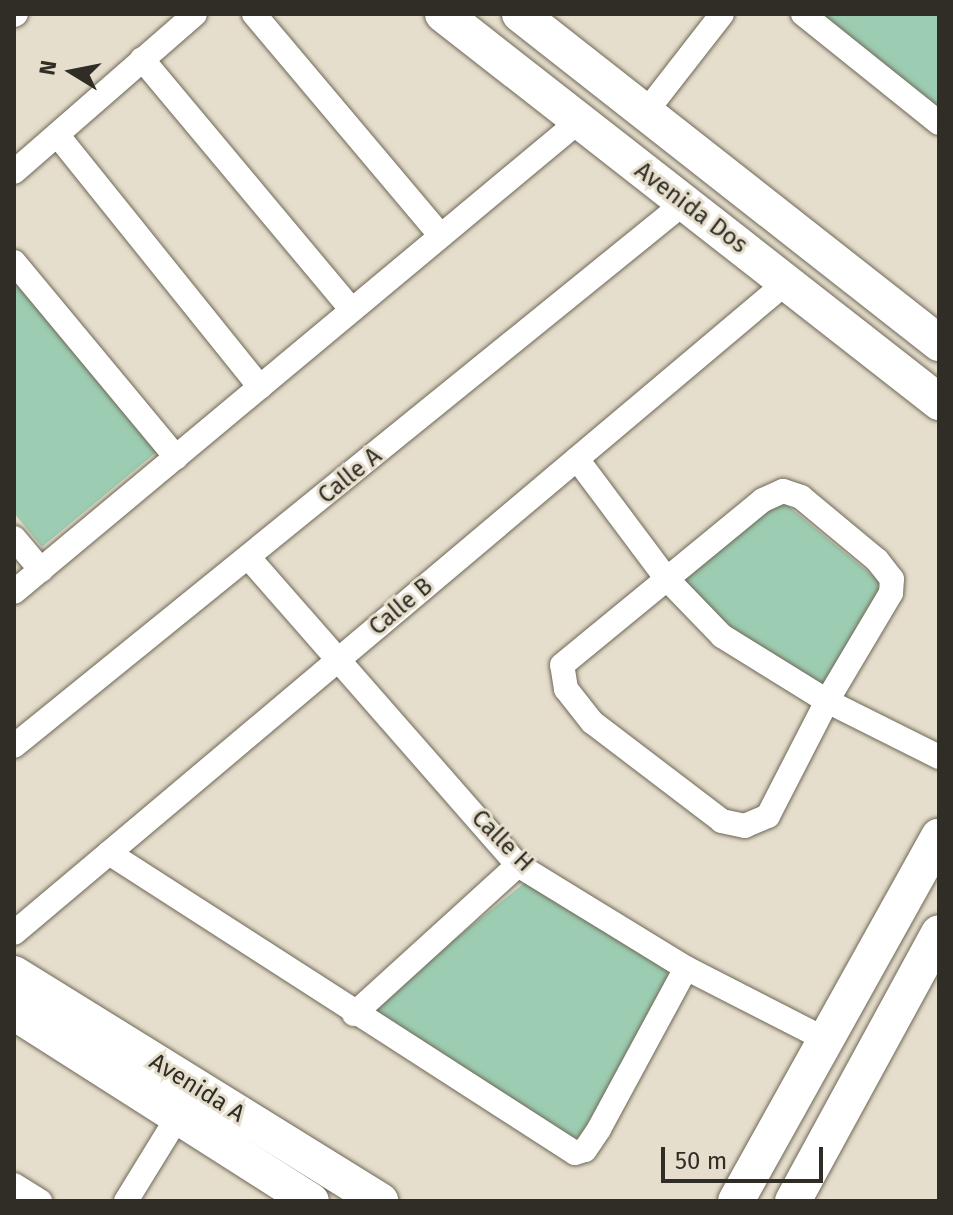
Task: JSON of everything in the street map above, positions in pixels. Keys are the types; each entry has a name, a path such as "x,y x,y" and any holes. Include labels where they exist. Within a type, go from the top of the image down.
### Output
{"street":[{"path":"14,172 59,137 195,14"},
{"path":"254,14 441,236"},
{"name":"Avenida Dos","path":"443,14 939,402"},
{"name":"Avenida Dos","path":"520,14 939,343"},
{"path":"645,113 722,14"},
{"path":"803,14 939,123"},
{"path":"142,59 352,310"},
{"path":"14,592 579,121"},
{"path":"59,137 260,387"},
{"name":"Calle A","path":"14,746 684,203"},
{"path":"14,262 176,457"},
{"name":"Calle B","path":"14,933 788,281"},
{"path":"577,459 666,578 722,636 827,701 939,757"},
{"path":"783,491 801,497 877,560 892,579 891,593 827,701 768,816 745,826 722,821 592,722 566,689 561,674 565,660 666,578 763,500 783,491"},
{"path":"14,538 41,570"},
{"name":"Calle H","path":"249,558 518,865 686,968 825,1039"},
{"path":"736,1201 939,837"},
{"path":"109,853 569,1150 585,1150 686,968"},
{"path":"354,1014 518,865"},
{"path":"793,1201 939,933"},
{"name":"Avenida A","path":"14,974 380,1201"},
{"name":"Avenida A","path":"14,1012 311,1201"},
{"path":"126,1201 177,1118"},
{"path":"14,1185 40,1201"}],"green space":[{"path":"810,14 939,14 939,117"},
{"path":"14,267 165,445 42,547 14,513"},
{"path":"772,501 782,501 878,580 879,592 826,685 816,685 749,647 684,587 685,573"},
{"path":"528,880 666,966 668,978 581,1136 570,1138 377,1021 377,1002"}]}
